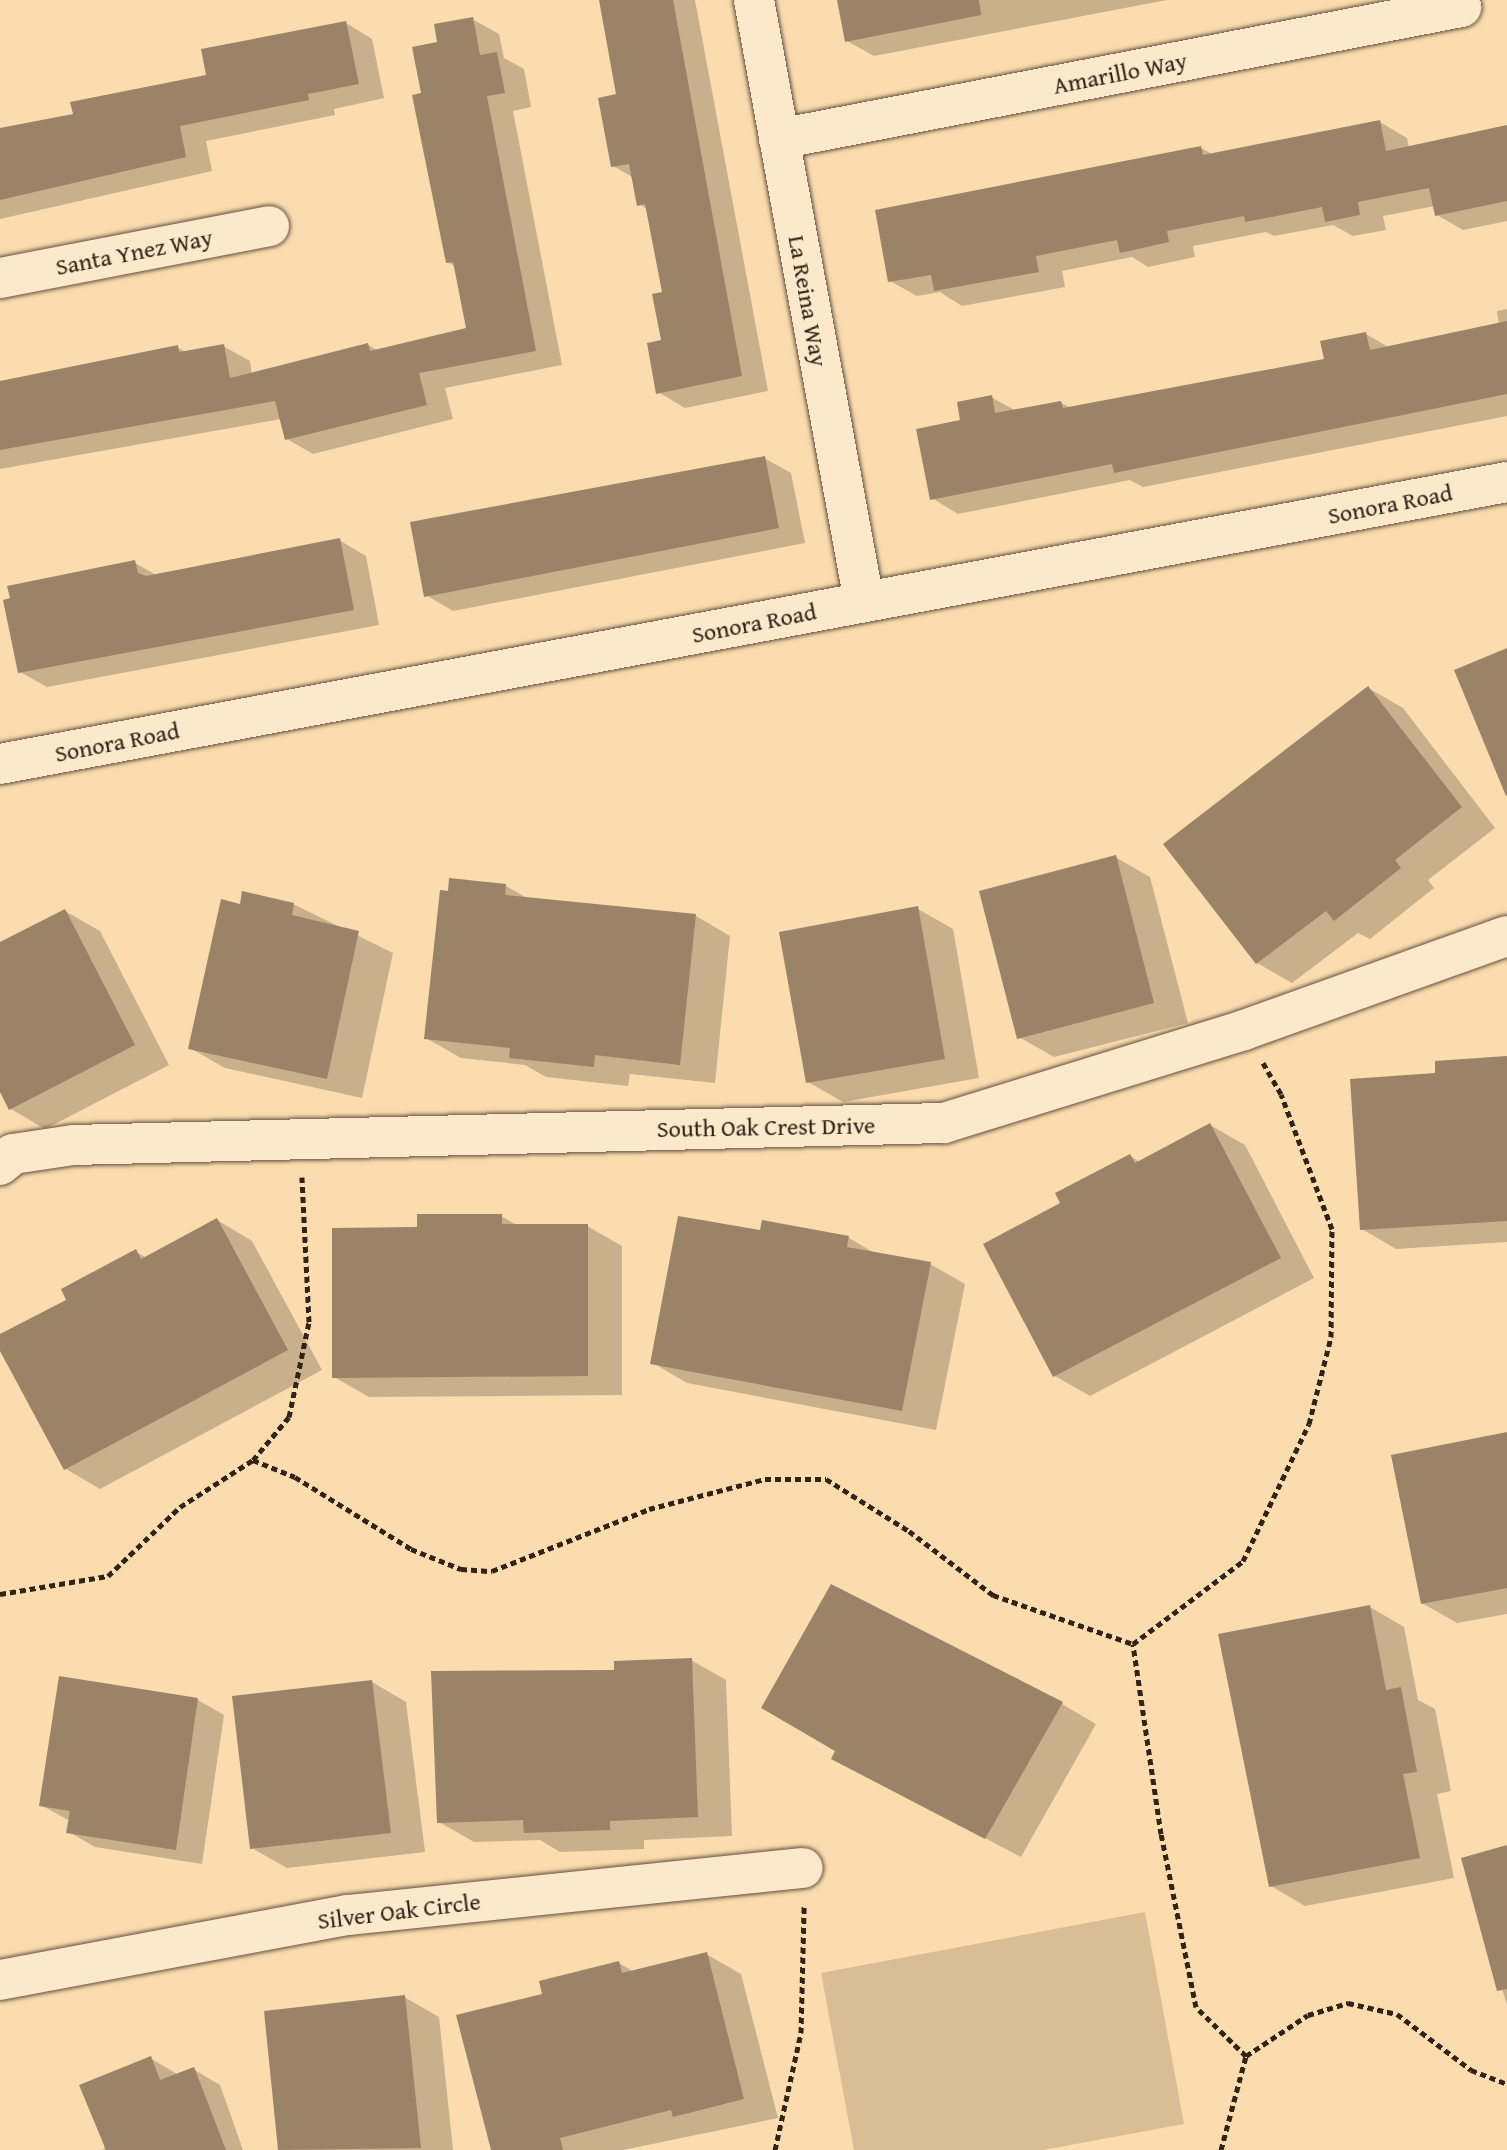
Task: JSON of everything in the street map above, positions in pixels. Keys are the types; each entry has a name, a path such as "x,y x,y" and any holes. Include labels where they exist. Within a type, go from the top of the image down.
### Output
{"street":[{"name":"La Reina Way","path":"754,0 864,602"},
{"name":"Amarillo Way","path":"779,139 1461,7"},
{"name":"Santa Ynez Way","path":"0,278 269,226"},
{"name":"Sonora Road","path":"0,764 1507,482"},
{"name":"South Oak Crest Drive","path":"0,1165 13,1154 73,1145 944,1123 1244,1030 1507,936"},
{"name":"Silver Oak Circle","path":"0,1980 348,1915 803,1868"}],"path":[{"path":"1133,1644 1243,1561 1309,1424 1331,1337 1332,1229 1281,1094 1244,1030"},
{"path":"0,1594 108,1576 180,1507 253,1460 289,1417 309,1322 300,1138"},
{"path":"253,1460 295,1477 411,1549 461,1569 492,1571 649,1509 765,1479 826,1479 909,1531 993,1595 1133,1644"},
{"path":"1133,1644 1161,1834 1196,2007 1246,2056"},
{"path":"775,2150 801,2033 806,1968 803,1868"},
{"path":"1221,2150 1246,2056 1308,2015 1348,2003 1397,2014 1471,2070 1507,2084"}],"shaded area":[{"path":"1145,1912 1184,2124 1043,2150 854,2150 821,1973"}],"building":[{"path":"599,0 673,0 742,376 656,394 647,343 661,340 652,294 662,292 645,204 637,206 629,164 611,167 598,98 616,94"},
{"path":"837,0 979,0 981,15 845,42"},
{"path":"473,17 480,55 497,52 505,93 487,96 536,351 419,373 427,405 285,440 275,401 0,450 0,381 178,345 179,352 224,344 230,378 368,343 370,351 466,328 453,262 446,263 412,95 421,93 412,47 437,42 434,24"},
{"path":"346,21 359,84 308,94 309,100 180,126 186,157 0,200 0,128 73,114 70,102 206,75 201,49"},
{"path":"1380,120 1386,151 1507,125 1507,201 1435,216 1429,188 1358,202 1360,215 1325,222 1322,207 1245,222 1244,216 1167,231 1169,242 1120,253 1117,240 1036,256 1039,272 934,291 931,275 888,282 875,210 1201,146 1203,155"},
{"path":"1507,321 1507,394 1114,473 1112,464 930,500 916,429 960,420 957,402 992,395 995,413 1061,401 1063,408 1324,359 1320,341 1366,332 1370,350"},
{"path":"765,456 779,528 424,597 410,522"},
{"path":"340,538 354,610 18,673 3,600 10,598 7,586 135,560 138,573 146,576"},
{"path":"1507,648 1507,795 1506,796 1454,670"},
{"path":"1368,686 1462,807 1395,860 1401,868 1334,921 1326,911 1256,964 1163,844"},
{"path":"1116,855 1154,1003 1017,1039 979,891"},
{"path":"449,878 506,884 505,895 696,914 680,1065 595,1055 594,1067 509,1058 510,1048 424,1039 440,890 448,891"},
{"path":"242,891 294,903 292,915 359,931 327,1079 188,1049 221,899 240,904"},
{"path":"918,906 945,1059 806,1083 779,932"},
{"path":"65,909 135,1045 9,1110 0,1092 0,942"},
{"path":"1507,1056 1507,1221 1360,1230 1350,1079 1435,1073 1435,1061"},
{"path":"1210,1123 1281,1258 1053,1377 983,1244 1060,1203 1055,1193 1130,1154 1135,1163"},
{"path":"417,1214 502,1214 502,1224 588,1224 588,1376 332,1378 332,1228 417,1227"},
{"path":"678,1216 760,1230 762,1220 849,1236 847,1247 931,1262 902,1411 650,1364"},
{"path":"217,1218 288,1350 64,1470 0,1351 0,1334 66,1300 61,1289 136,1249 141,1259"},
{"path":"1507,1432 1507,1588 1421,1604 1391,1455"},
{"path":"831,1584 1063,1702 985,1839 831,1759 835,1751 761,1708"},
{"path":"1370,1605 1386,1690 1401,1687 1417,1772 1403,1774 1420,1858 1269,1887 1218,1634"},
{"path":"692,1658 698,1817 610,1821 610,1830 524,1833 523,1820 437,1823 431,1671 614,1670 614,1661"},
{"path":"59,1676 198,1698 176,1850 66,1833 70,1811 39,1806"},
{"path":"372,1680 391,1833 250,1849 232,1696"},
{"path":"1507,1845 1507,1989 1497,1991 1461,1858"},
{"path":"707,1952 744,2099 673,2117 671,2110 560,2138 563,2150 491,2150 456,2015 542,1994 539,1981 619,1961 622,1973"},
{"path":"405,1995 421,2148 278,2150 264,2011"},
{"path":"151,2056 160,2080 194,2067 226,2150 106,2150 79,2085"}]}
